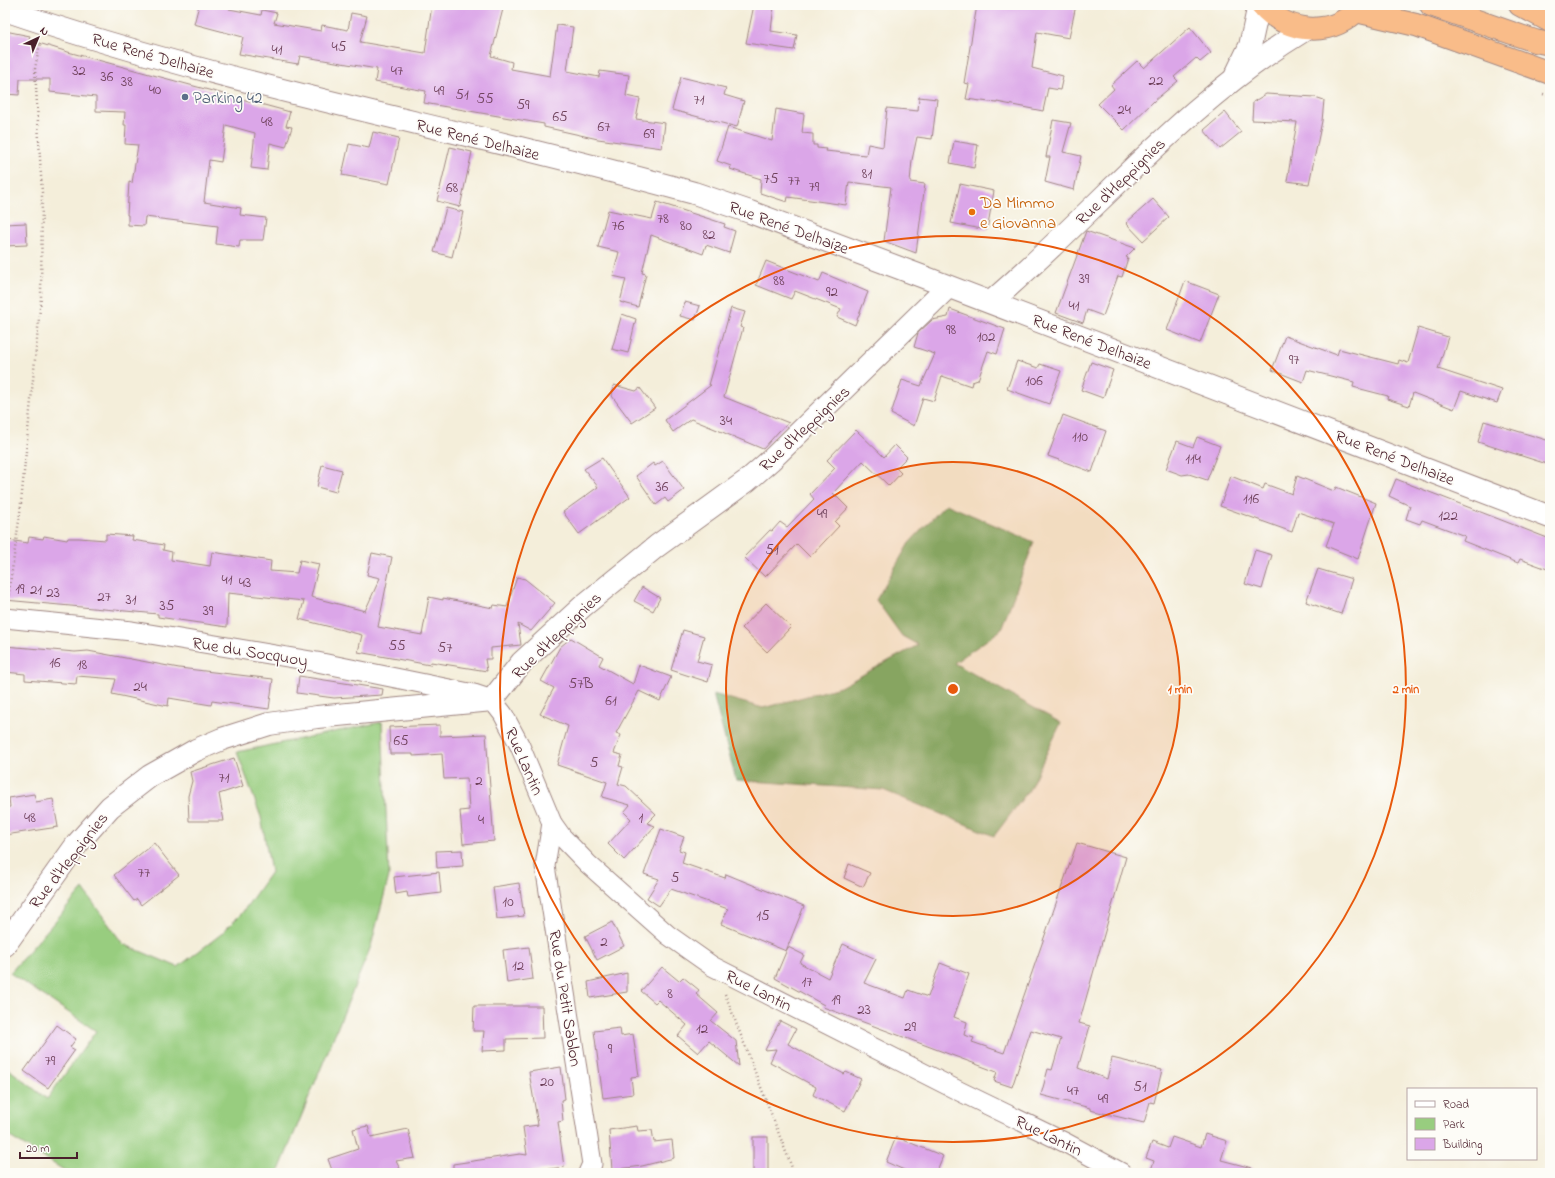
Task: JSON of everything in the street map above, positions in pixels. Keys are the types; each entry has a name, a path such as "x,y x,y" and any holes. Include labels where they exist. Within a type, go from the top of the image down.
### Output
{"highway":[{"path":"1261,5 1284,23 1306,30 1323,29 1341,22 1359,8 1416,25 1550,73"},
{"path":"1431,5 1550,44"},
{"path":"1520,5 1550,21"}],"street":[{"name":"Rue d'Heppignies","path":"1234,79 1250,46 1261,5"},
{"name":"Rue René Delhaize","path":"5,10 46,24 227,76 694,193 750,212 991,302 1550,518"},
{"name":"Rue d'Heppignies","path":"991,302 1019,278 1177,126 1257,60 1306,30"},
{"name":"Rue d'Heppignies","path":"5,945 65,860 110,807 150,776 196,750 222,739 269,724 317,717 492,700 522,662 583,606 657,546 748,480 772,459 948,287"},
{"name":"Rue du Socquoy","path":"6,618 132,631 317,662 474,694 492,700"},
{"name":"Rue Lantin","path":"492,700 503,714 520,746 552,823 562,837 588,864 668,935 712,966 959,1091 1066,1143 1122,1173"},
{"name":"Rue du Petit Sablon","path":"552,823 545,866 592,1164 588,1173"}],"path":[{"path":"6,618 20,513 39,331 42,212 35,69 42,33 46,24"},
{"path":"1535,91 1550,96"},
{"path":"712,966 722,986 794,1173"}],"green space":[{"path":"946,504 1034,542 1001,630 954,663 1061,723 1029,790 994,836 883,790 736,780 713,694 763,708 840,687 918,645 902,636 876,600 909,543"},
{"path":"382,722 389,876 371,946 278,1173 69,1173 5,1134 5,1066 47,1099 96,1031 10,973 83,889 123,944 178,967 220,935 242,913 271,872 261,817 237,752"}],"building":[{"path":"199,5 230,5 229,9 261,15 262,10 277,13 274,23 321,31 322,25 348,30 351,13 367,16 360,42 425,53 432,5 504,5 491,56 512,62 511,69 550,76 557,25 573,27 567,71 599,77 600,71 629,75 626,96 640,99 636,119 665,123 662,148 598,139 544,127 544,124 424,103 426,91 375,82 377,69 300,56 298,64 239,54 243,37 194,24"},
{"path":"754,5 774,5 771,31 797,35 794,50 746,43"},
{"path":"977,5 1076,5 1069,38 1037,32 1032,68 1063,76 1060,90 1048,88 1043,111 997,102 966,99 969,84 964,83"},
{"path":"1190,27 1211,53 1200,62 1196,58 1174,77 1178,81 1154,101 1124,130 1098,104 1114,89 1111,85 1137,61 1144,68"},
{"path":"5,31 30,36 29,40 68,52 290,112 286,126 292,127 286,147 270,143 267,170 251,168 255,133 226,125 221,162 209,160 204,202 241,208 240,215 266,218 263,240 240,240 239,247 216,244 218,226 145,217 144,226 128,225 127,215 129,182 132,183 138,145 125,144 125,112 96,111 96,97 50,92 50,79 20,79 19,95 5,94"},
{"path":"681,77 726,88 724,95 744,101 737,127 672,110"},
{"path":"1266,94 1315,97 1324,100 1322,121 1309,184 1287,181 1297,122 1252,120 1253,102"},
{"path":"919,97 937,99 932,139 917,137 912,160 910,182 925,184 916,253 884,241 891,187 849,182 846,205 788,197 787,202 760,193 761,179 730,169 731,166 717,161 728,127 772,141 776,109 804,114 802,133 813,134 813,145 817,145 817,148 826,149 825,151 866,155 868,144 883,147 887,108 918,111"},
{"path":"1225,112 1241,132 1220,149 1204,130"},
{"path":"1053,120 1071,123 1063,152 1081,156 1074,190 1045,182 1050,157 1046,157"},
{"path":"373,132 399,138 389,184 342,175 349,144 369,148"},
{"path":"954,141 978,145 974,168 950,163"},
{"path":"450,147 472,152 460,207 437,201"},
{"name":"Da Mimmo e Giovanna","path":"960,184 994,191 987,230 951,223"},
{"path":"1153,199 1169,217 1143,241 1126,223"},
{"path":"657,202 725,224 724,227 735,231 729,253 706,245 703,254 651,235 642,273 646,274 638,307 620,302 626,279 613,276 619,252 598,247 608,210 652,219"},
{"path":"446,208 463,212 452,257 434,252"},
{"path":"26,223 27,245 5,246 5,224"},
{"path":"1086,231 1135,248 1126,257 1128,258 1122,277 1118,276 1103,316 1087,310 1083,323 1056,313"},
{"path":"766,261 819,282 823,273 868,292 855,325 837,317 841,309 795,291 791,299 756,285"},
{"path":"1185,281 1219,294 1200,343 1167,330"},
{"path":"685,302 700,306 695,320 680,316"},
{"path":"731,308 745,312 740,327 743,328 724,397 789,423 779,431 763,449 691,419 673,432 665,420 711,385 709,385"},
{"path":"950,309 1005,329 997,354 988,351 978,380 972,382 971,386 942,376 934,401 923,398 914,426 891,414 902,380 921,386 935,354 914,347 918,333 932,320 948,317"},
{"path":"622,314 636,319 628,353 612,349"},
{"path":"1418,328 1448,337 1438,369 1502,390 1497,403 1461,391 1454,409 1413,393 1409,406 1387,399 1388,396 1353,387 1354,382 1307,370 1303,382 1272,370 1285,336 1337,355 1339,349 1398,364 1399,360 1408,363"},
{"path":"1017,361 1038,368 1040,364 1061,371 1049,404 1007,389"},
{"path":"1091,362 1113,370 1103,398 1081,390"},
{"path":"614,385 636,391 640,388 655,408 632,423 612,396"},
{"path":"1063,415 1106,431 1092,472 1048,456"},
{"path":"1484,421 1550,441 1550,465 1478,442"},
{"path":"856,430 884,457 895,445 907,457 896,468 901,473 889,486 863,461 833,493 848,508 835,522 839,526 810,557 797,544 765,577 744,557 770,530 772,531 780,522 787,527 814,499 810,494 835,468 827,460"},
{"path":"1197,437 1220,446 1207,480 1189,474 1182,475 1166,469 1177,441 1193,447"},
{"path":"602,458 630,497 579,534 563,512 598,487 584,469"},
{"path":"663,461 684,490 668,502 665,498 656,505 636,476 653,463 655,466"},
{"path":"322,465 342,470 336,492 317,487"},
{"path":"1231,476 1263,489 1265,484 1292,494 1297,476 1334,491 1336,487 1376,503 1358,559 1326,546 1334,524 1298,512 1292,532 1220,506"},
{"path":"1396,479 1550,539 1550,570 1520,559 1518,563 1463,541 1465,536 1422,520 1420,524 1406,519 1410,506 1389,496"},
{"path":"106,534 133,536 132,540 164,545 163,550 172,552 171,560 210,566 212,552 271,561 270,571 297,573 300,560 319,564 311,597 365,611 380,578 367,575 372,553 392,557 378,627 422,635 429,597 443,600 443,598 493,608 494,605 507,607 517,577 525,579 555,603 531,631 518,624 521,645 491,648 491,659 485,659 487,671 431,662 430,665 358,652 362,635 299,619 304,601 228,593 227,627 158,617 158,614 5,600 5,544 7,545 8,540 28,543 29,537 43,539 44,536 67,540 68,538 79,538 106,540"},
{"path":"1255,550 1272,555 1262,589 1245,584"},
{"path":"1318,569 1352,579 1341,614 1306,602"},
{"path":"642,587 660,598 653,611 634,601"},
{"path":"766,603 791,627 767,652 742,628"},
{"path":"683,630 704,636 697,661 712,665 708,682 671,670"},
{"path":"571,638 603,657 599,665 633,684 639,665 671,677 660,701 639,691 616,733 621,735 614,753 622,755 619,766 623,767 618,784 626,786 656,814 647,823 655,826 624,860 608,844 631,819 624,812 630,805 602,797 607,782 557,765 568,726 540,714 554,688 541,681 560,647"},
{"path":"5,646 75,652 88,651 179,668 273,679 269,709 212,701 211,705 169,698 168,706 112,694 116,679 77,676 76,684 25,680 25,674 5,672"},
{"path":"299,676 383,689 382,695 334,698 297,693"},
{"path":"440,725 440,736 486,734 494,841 463,844 460,811 469,810 467,778 444,779 442,754 413,756 413,754 390,754 389,727"},
{"path":"234,758 243,786 219,794 224,821 189,821 188,796 192,781 190,772"},
{"path":"34,794 36,802 53,799 58,827 5,835 5,808 10,807 9,798"},
{"path":"661,829 684,837 679,850 685,852 682,863 725,878 726,874 804,906 786,951 721,924 728,909 671,889 659,906 647,898 659,879 644,874"},
{"path":"154,843 179,875 141,905 137,899 134,901 114,875"},
{"path":"1077,843 1126,857 1079,1023 1090,1026 1078,1068 1107,1079 1112,1058 1162,1070 1154,1103 1150,1102 1144,1123 1090,1110 1090,1108 1041,1095 1048,1069 1052,1070 1061,1039 1031,1030 1012,1087 994,1081 997,1072 823,1007 824,1005 775,978 788,947 804,955 800,963 828,978 843,944 876,959 864,983 905,998 908,990 928,997 940,963 969,974 954,1017 967,1022 964,1035 974,1038 972,1042 1004,1053"},
{"path":"462,850 463,866 437,868 436,851"},
{"path":"849,864 870,873 863,887 844,878"},
{"path":"439,872 441,893 408,897 407,892 396,894 394,877"},
{"path":"519,883 524,916 497,919 493,887"},
{"path":"612,922 624,946 597,960 585,936"},
{"path":"529,947 533,979 507,983 503,950"},
{"path":"662,967 679,981 683,977 699,990 696,994 718,1013 711,1021 736,1041 739,1066 709,1041 698,1053 678,1036 687,1025 658,1000 655,1003 641,991"},
{"path":"627,973 627,992 590,998 588,982"},
{"path":"474,1006 542,1006 543,1038 506,1039 506,1050 482,1051 484,1031 473,1031"},
{"path":"780,1021 796,1029 788,1044 844,1074 846,1072 861,1079 845,1111 813,1095 816,1087 770,1062 776,1049 765,1050"},
{"path":"57,1025 76,1039 70,1047 75,1050 48,1088 24,1071"},
{"path":"620,1028 621,1036 633,1034 639,1076 631,1077 633,1094 603,1098 594,1031"},
{"path":"561,1067 565,1099 561,1100 563,1121 558,1122 564,1167 522,1173 453,1173 453,1164 520,1154 527,1155 523,1127 538,1125 529,1072"},
{"path":"368,1126 371,1137 408,1129 415,1158 396,1161 402,1173 333,1173 328,1159 358,1149 353,1129"},
{"path":"637,1126 638,1131 652,1130 654,1142 672,1140 674,1158 642,1166 612,1170 609,1130"},
{"path":"1205,1134 1227,1141 1221,1160 1252,1168 1251,1173 1150,1173 1154,1161 1146,1158 1152,1142 1168,1148 1172,1137 1201,1147"},
{"path":"753,1137 768,1137 768,1173 753,1173"},
{"path":"896,1137 943,1156 936,1173 911,1173 886,1162"}],"place":[{"name":"Parking 42","path":"185,97"},
{"name":"Da Mimmo e Giovanna","path":"972,212"}]}
